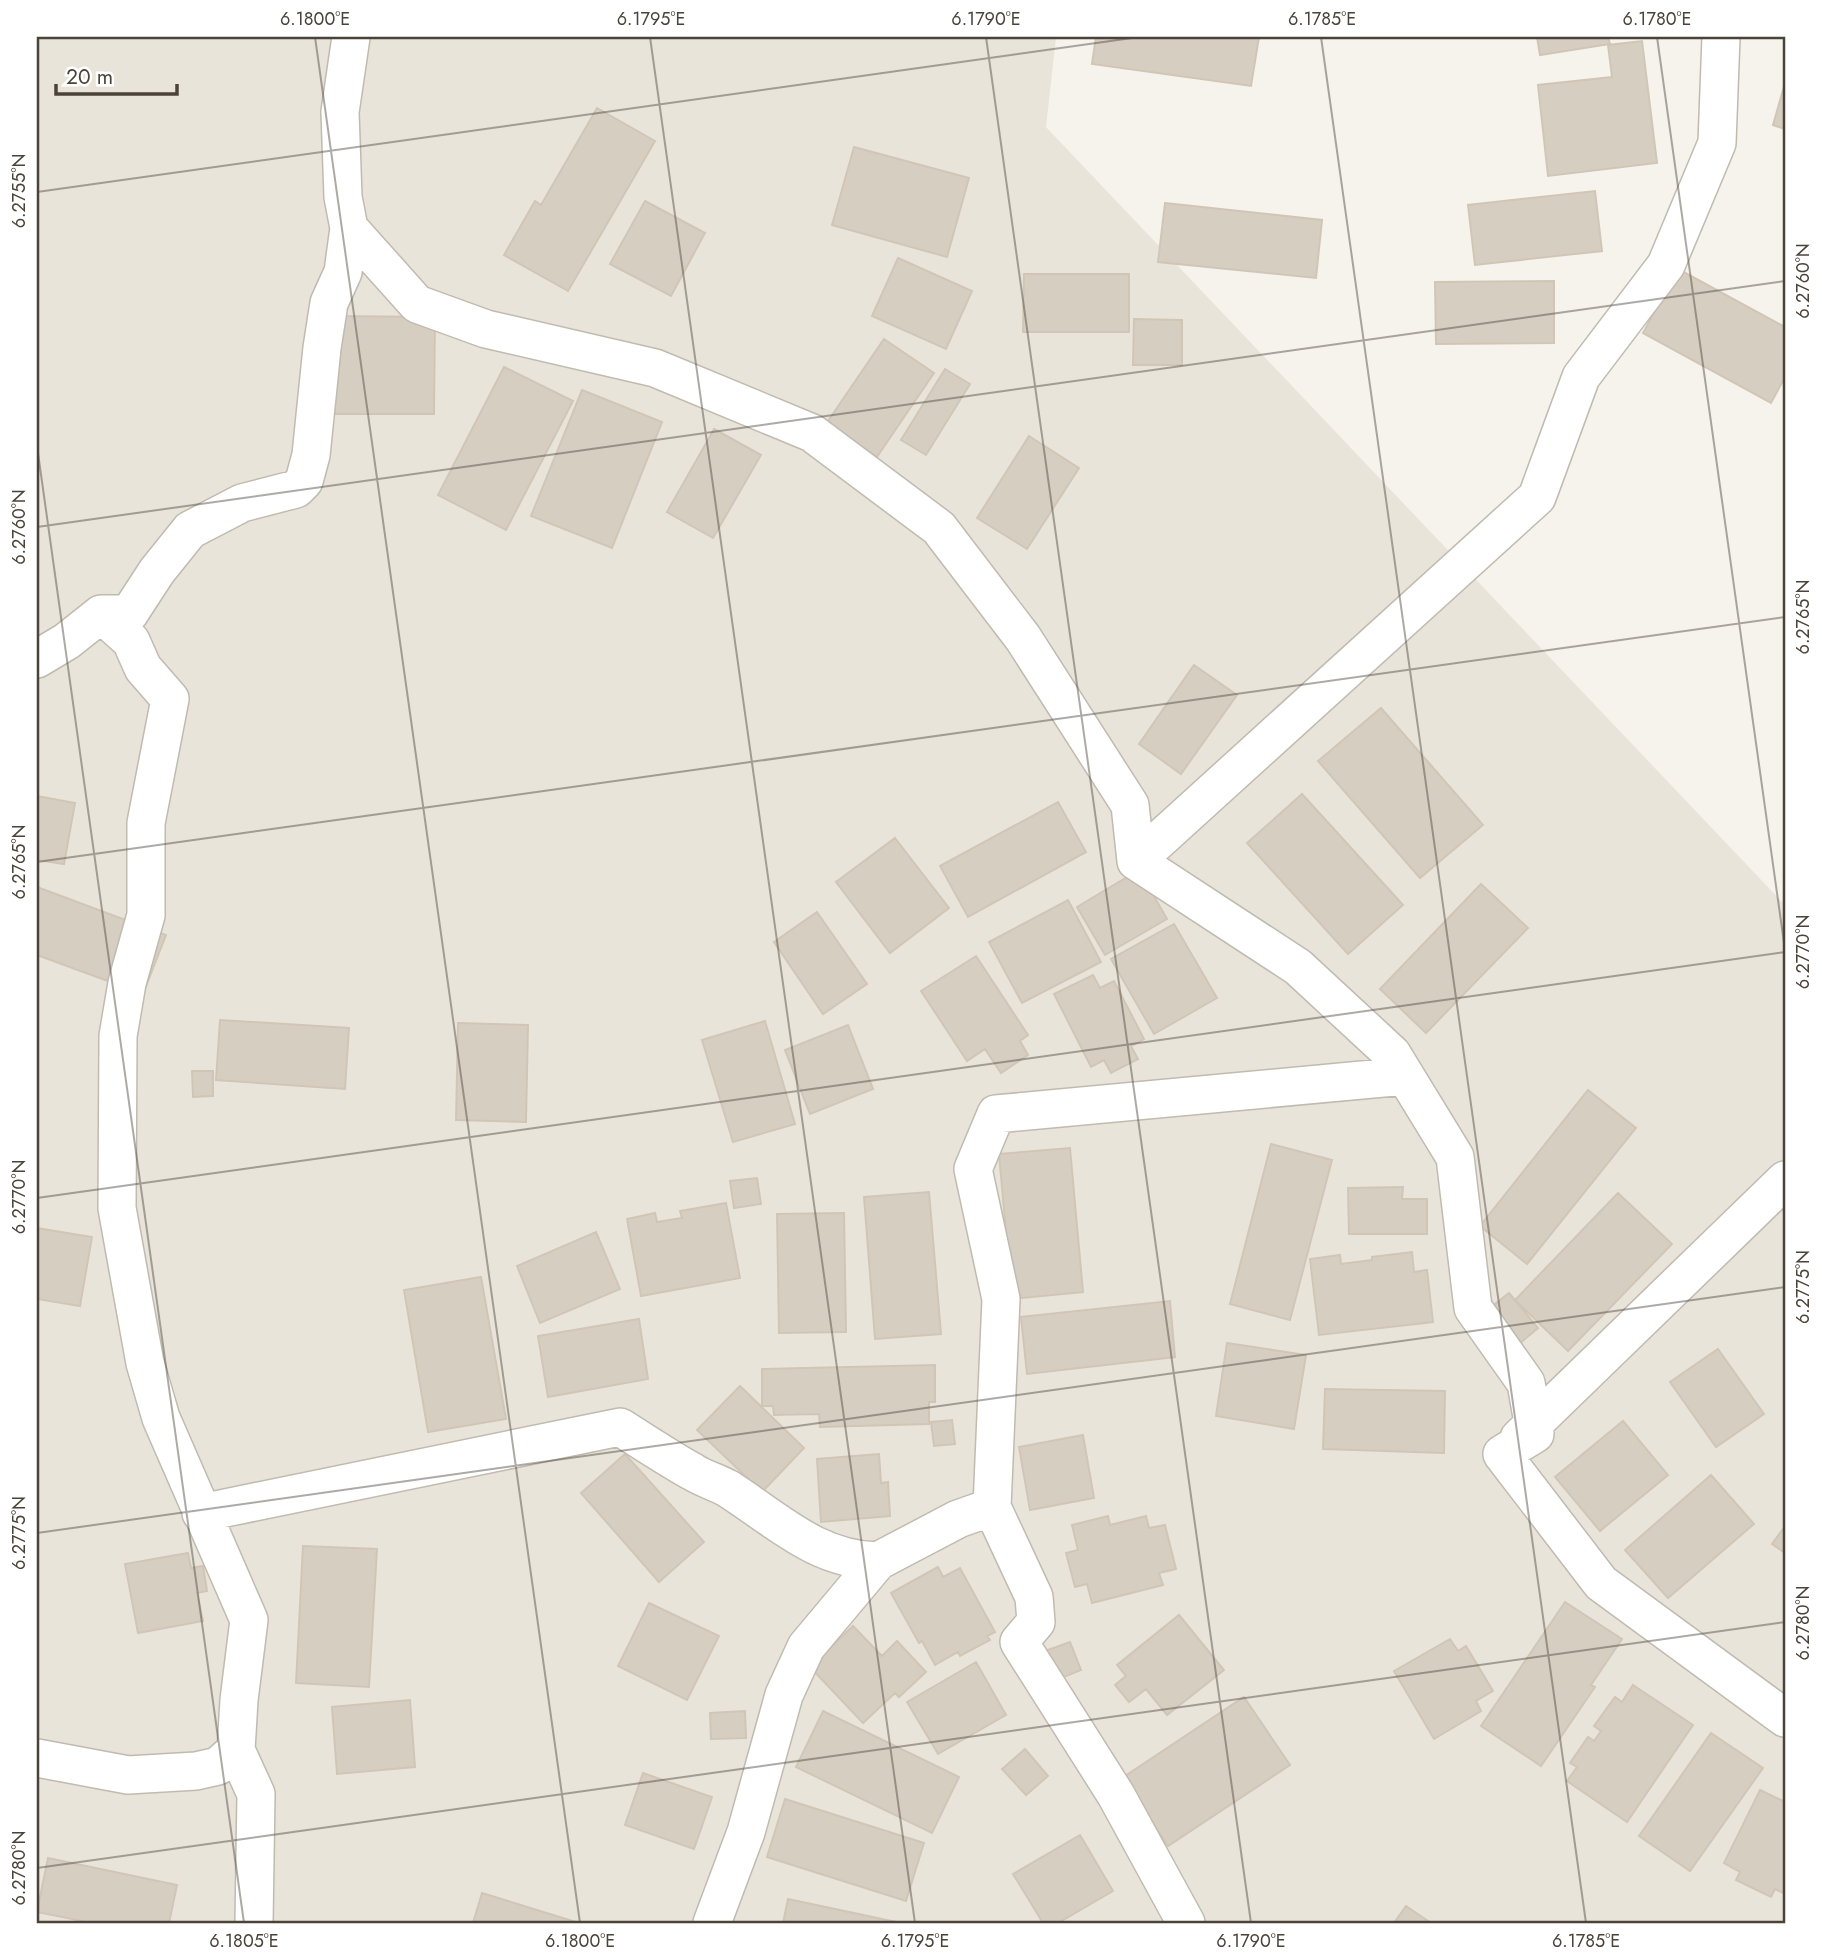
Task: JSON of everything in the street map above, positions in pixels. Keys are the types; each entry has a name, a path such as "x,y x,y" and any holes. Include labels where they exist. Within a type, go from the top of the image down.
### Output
{"street":[{"path":"37,659 67,641 101,614 129,614 157,571 190,530 242,503 296,489 304,481 311,455 330,303 343,272 349,228 343,197 340,112 351,37"},
{"path":"1136,861 1537,497 1581,377 1666,265 1717,143 1721,37"},
{"path":"349,228 417,304 486,329 655,368 812,433 939,527 1023,638 1130,805 1136,861"},
{"path":"101,614 131,641 143,668 170,699 146,823 146,915 127,983 118,1036 117,1208 145,1363 161,1418 249,1620 236,1750 256,1794 254,1923"},
{"path":"1136,861 1298,967 1392,1054 1455,1157 1473,1308 1526,1383 1535,1434 1502,1454"},
{"path":"1186,1923 1116,1795 1019,1642 1036,1622 1034,1597 992,1507 1001,1300 973,1169 996,1114 1405,1076"},
{"path":"1502,1454 1785,1181"},
{"path":"201,1513 620,1427 695,1474 725,1487 772,1521 825,1551 855,1561 878,1561"},
{"path":"1502,1454 1601,1583 1785,1718"},
{"path":"712,1923 746,1832 784,1695 806,1647 878,1561 958,1519 992,1507"},
{"path":"37,1758 128,1775 196,1771 218,1766 236,1750"}],"shaded area":[{"path":"37,37 1056,37 1046,127 1785,905 1785,1923 37,1923"}],"building":[{"path":"1096,37 1259,37 1251,86 1092,64"},
{"path":"1537,37 1608,37 1610,44 1540,55"},
{"path":"1642,41 1657,163 1548,176 1538,85 1612,77 1608,45"},
{"path":"1785,83 1785,129 1773,125"},
{"path":"597,108 655,141 568,291 504,255 535,201 541,205"},
{"path":"854,147 969,178 947,257 832,225"},
{"path":"1595,191 1602,251 1475,265 1468,205"},
{"path":"645,201 705,233 671,296 610,264"},
{"path":"1165,203 1322,220 1316,278 1158,262"},
{"path":"898,258 972,291 946,349 872,316"},
{"path":"1678,269 1785,327 1785,377 1771,403 1643,333"},
{"path":"1024,274 1129,274 1129,332 1023,332"},
{"path":"1554,281 1554,343 1436,344 1435,282"},
{"path":"332,316 435,317 434,414 332,414"},
{"path":"1134,319 1182,320 1182,365 1133,365"},
{"path":"884,339 934,373 877,457 826,424"},
{"path":"504,367 573,401 506,530 438,495"},
{"path":"945,369 970,384 926,455 901,440"},
{"path":"582,390 662,422 612,548 531,516"},
{"path":"714,429 761,455 713,538 667,512"},
{"path":"1029,436 1079,468 1027,549 977,518"},
{"path":"1194,665 1237,695 1181,774 1139,744"},
{"path":"1381,708 1483,825 1420,878 1318,761"},
{"path":"1302,794 1403,905 1348,954 1247,843"},
{"path":"37,796 75,803 64,864 37,860"},
{"path":"1058,802 1086,852 968,917 940,866"},
{"path":"895,838 949,908 890,953 836,882"},
{"path":"1139,870 1167,919 1105,955 1077,907"},
{"path":"1481,884 1528,928 1426,1033 1380,989"},
{"path":"37,887 166,935 143,994 37,955"},
{"path":"1068,900 1101,962 1022,1003 989,942"},
{"path":"817,912 867,984 823,1014 774,942"},
{"path":"1174,924 1217,998 1154,1034 1111,959"},
{"path":"976,956 1028,1035 1020,1041 1028,1055 1001,1073 985,1049 967,1061 921,991"},
{"path":"1093,975 1100,988 1114,981 1144,1039 1131,1046 1138,1059 1111,1073 1104,1060 1091,1067 1054,994"},
{"path":"220,1020 349,1028 345,1089 216,1080"},
{"path":"765,1021 795,1124 733,1142 702,1040"},
{"path":"458,1023 528,1025 526,1122 456,1120"},
{"path":"848,1025 873,1089 810,1114 785,1050"},
{"path":"192,1071 213,1071 213,1096 193,1097"},
{"path":"1588,1090 1636,1128 1527,1264 1480,1226"},
{"path":"1271,1144 1332,1160 1290,1320 1230,1304"},
{"path":"1070,1148 1083,1292 1012,1299 999,1154"},
{"path":"757,1178 761,1204 734,1208 730,1181"},
{"path":"1403,1187 1402,1199 1427,1199 1427,1234 1349,1234 1348,1188"},
{"path":"929,1192 941,1334 875,1339 864,1197"},
{"path":"1618,1193 1672,1244 1568,1351 1515,1300"},
{"path":"726,1203 740,1278 641,1296 627,1219 655,1213 657,1222 682,1218 680,1211"},
{"path":"844,1213 846,1332 779,1333 777,1214"},
{"path":"37,1228 92,1237 80,1306 37,1299"},
{"path":"596,1232 620,1289 540,1323 517,1266"},
{"path":"1412,1252 1414,1272 1427,1270 1433,1322 1319,1335 1310,1259 1340,1255 1341,1264"},
{"path":"481,1277 506,1419 428,1432 404,1290"},
{"path":"1509,1293 1538,1328 1519,1344 1489,1309"},
{"path":"1170,1301 1175,1357 1027,1374 1021,1317"},
{"path":"639,1319 648,1379 548,1397 538,1336"},
{"path":"1227,1343 1306,1355 1294,1429 1216,1416"},
{"path":"1718,1349 1764,1414 1716,1447 1670,1382"},
{"path":"935,1365 935,1402 929,1402 929,1424 820,1427 819,1414 774,1415 773,1406 762,1406 762,1369"},
{"path":"740,1386 804,1448 762,1492 697,1430"},
{"path":"1325,1389 1445,1391 1444,1453 1323,1449"},
{"path":"952,1420 955,1444 934,1446 931,1422"},
{"path":"1623,1421 1668,1475 1600,1531 1555,1477"},
{"path":"1083,1435 1094,1498 1030,1510 1019,1447"},
{"path":"625,1454 704,1542 659,1582 581,1493"},
{"path":"879,1454 881,1483 888,1482 890,1516 821,1522 817,1459"},
{"path":"1711,1475 1754,1524 1668,1598 1625,1550"},
{"path":"1108,1516 1110,1525 1146,1516 1149,1528 1165,1525 1176,1569 1159,1573 1163,1585 1092,1603 1087,1584 1075,1587 1066,1553 1078,1550 1072,1525"},
{"path":"1785,1526 1785,1553 1772,1544"},
{"path":"303,1546 377,1549 369,1687 296,1683"},
{"path":"188,1553 191,1568 203,1566 207,1591 197,1593 203,1621 138,1633 125,1564"},
{"path":"938,1567 943,1577 960,1568 995,1632 987,1636 990,1640 960,1656 958,1652 935,1665 922,1641 919,1643 891,1593"},
{"path":"1565,1602 1622,1639 1591,1685 1595,1687 1541,1766 1481,1726"},
{"path":"649,1603 719,1636 687,1700 618,1666"},
{"path":"1179,1615 1224,1670 1167,1715 1146,1689 1129,1702 1115,1685 1126,1676 1117,1665"},
{"path":"853,1626 882,1656 897,1641 926,1672 899,1697 895,1693 863,1723 810,1667"},
{"path":"1450,1639 1458,1651 1466,1646 1493,1691 1476,1701 1481,1711 1434,1739 1394,1671"},
{"path":"1070,1642 1081,1670 1054,1681 1042,1652"},
{"path":"976,1662 1006,1715 938,1754 907,1702"},
{"path":"1633,1685 1693,1725 1627,1822 1567,1781 1577,1767 1570,1763 1588,1737 1594,1741 1601,1731 1594,1726 1615,1697 1622,1702"},
{"path":"1244,1697 1290,1765 1168,1846 1122,1778"},
{"path":"410,1700 415,1767 337,1774 332,1707"},
{"path":"745,1711 746,1738 711,1739 710,1713"},
{"path":"823,1711 959,1777 932,1833 796,1767"},
{"path":"1711,1733 1763,1768 1690,1871 1639,1836"},
{"path":"1025,1749 1048,1776 1026,1795 1002,1769"},
{"path":"643,1773 712,1797 694,1849 625,1825"},
{"path":"1760,1790 1785,1802 1785,1894 1775,1889 1771,1897 1736,1880 1740,1872 1724,1863"},
{"path":"785,1799 924,1843 906,1901 767,1857"},
{"path":"1080,1835 1113,1891 1058,1923 1043,1923 1013,1874"},
{"path":"48,1858 177,1885 169,1923 92,1923 37,1912"},
{"path":"482,1893 579,1923 473,1923"},
{"path":"788,1899 901,1923 783,1923"},
{"path":"1406,1906 1431,1923 1394,1923"}]}
